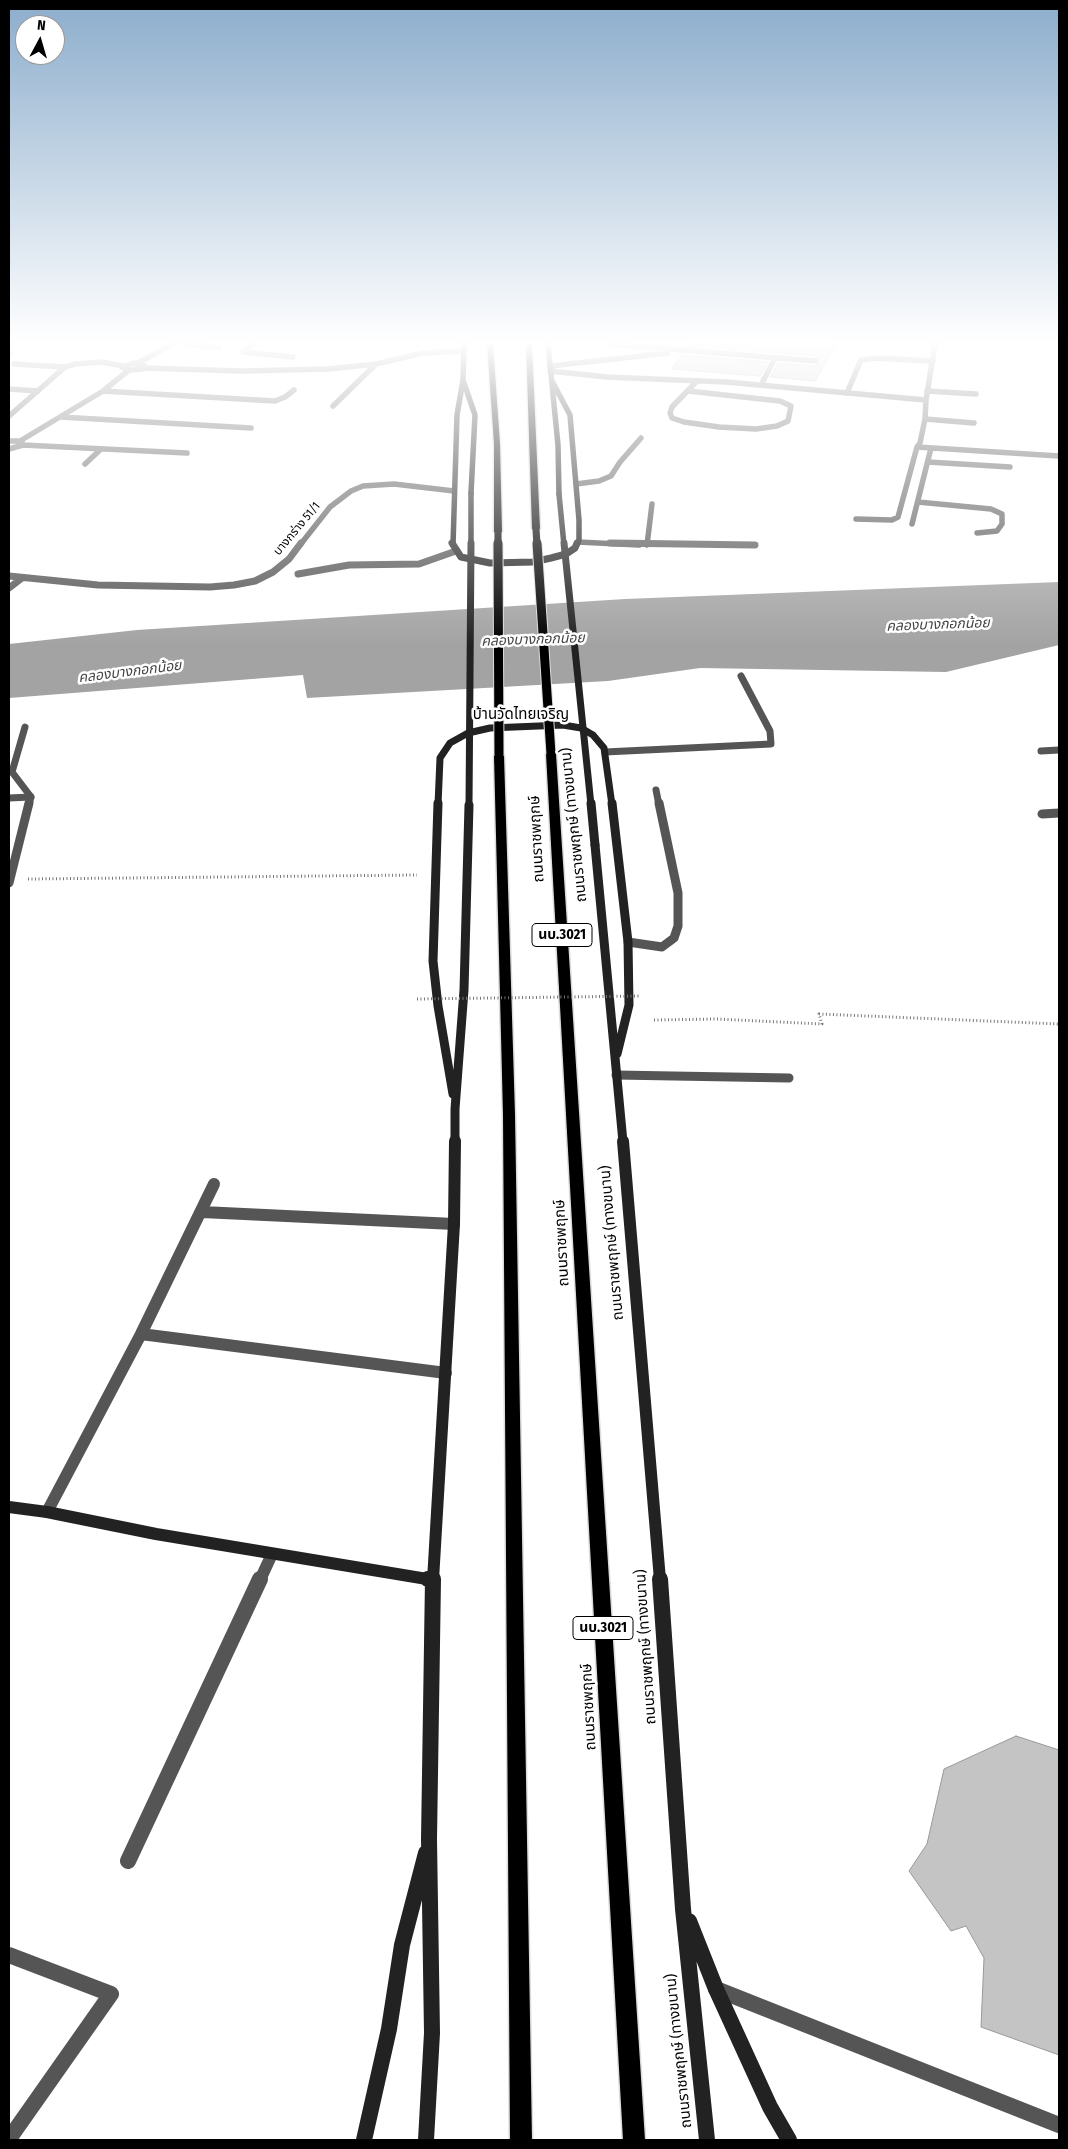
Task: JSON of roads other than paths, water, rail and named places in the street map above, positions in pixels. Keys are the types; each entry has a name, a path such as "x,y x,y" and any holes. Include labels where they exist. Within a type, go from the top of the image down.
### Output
{"main road":[{"path":"456,444 452,543 461,556 490,563 533,562 566,554 575,548 578,542 579,520 573,444"},
{"path":"426,2140 432,2032 429,1839 434,1580 454,1224 455,1109 464,990 469,805 471,493 473,444"},
{"path":"497,444 499,756 509,1115 521,2140"},
{"name":"ถนนราชพฤกษ์","path":"533,444 536,529 634,2140"},
{"name":"ถนนราชพฤกษ์ (ทางขนาน)","path":"558,444 558,494 616,1060 665,1644 684,1909 707,2140"},
{"path":"455,1109 432,961 440,758 450,743 468,733 490,728 563,725 581,728 593,735 605,752 628,942 629,1004 626,1025 616,1060"},
{"path":"9,1507 47,1512 272,1554 434,1580"},
{"path":"364,2140 389,2029 402,1946 429,1839"},
{"path":"684,1909 716,1989 770,2107 789,2140"}],"street":[{"path":"38,444 187,453"},
{"path":"576,484 600,481 612,476 620,462 635,444"},
{"path":"856,519 892,520 898,517 919,444"},
{"path":"917,447 1059,456"},
{"path":"912,524 931,448"},
{"path":"85,464 102,449"},
{"path":"928,462 1010,467"},
{"name":"บางกร่าง 51/1","path":"9,576 124,586 210,587 255,581 273,572 289,559 330,507 351,491 362,486 394,484 454,491"},
{"path":"918,502 991,509 1002,514 1002,524 997,531 977,533"},
{"path":"647,545 652,504"},
{"path":"578,542 647,545 755,545"},
{"path":"298,574 349,565 406,566 419,564 456,551"},
{"path":"9,588 22,578"},
{"path":"605,752 771,744 770,731 740,676"},
{"path":"25,727 12,772 31,797"},
{"path":"1041,751 1059,750"},
{"path":"628,942 662,947 674,938 678,926 678,893 656,790"},
{"path":"9,798 31,797"},
{"path":"9,881 31,797"},
{"path":"1042,814 1059,813"},
{"path":"616,1075 789,1078"},
{"path":"47,1512 141,1334 214,1184"},
{"path":"202,1212 454,1224"},
{"path":"141,1334 446,1373"},
{"path":"128,1861 272,1554"},
{"path":"9,1955 112,1994 9,2139"},
{"path":"716,1989 1059,2125"}],"water":[{"name":"คลองบางกอกน้อย","path":"1059,582 1059,645 946,672 700,668 608,681 307,698 303,675 9,698 9,644 137,630 625,599"}],"district":[{"name":"บ้านวัดไทยเจริญ","path":"521,715"}]}
